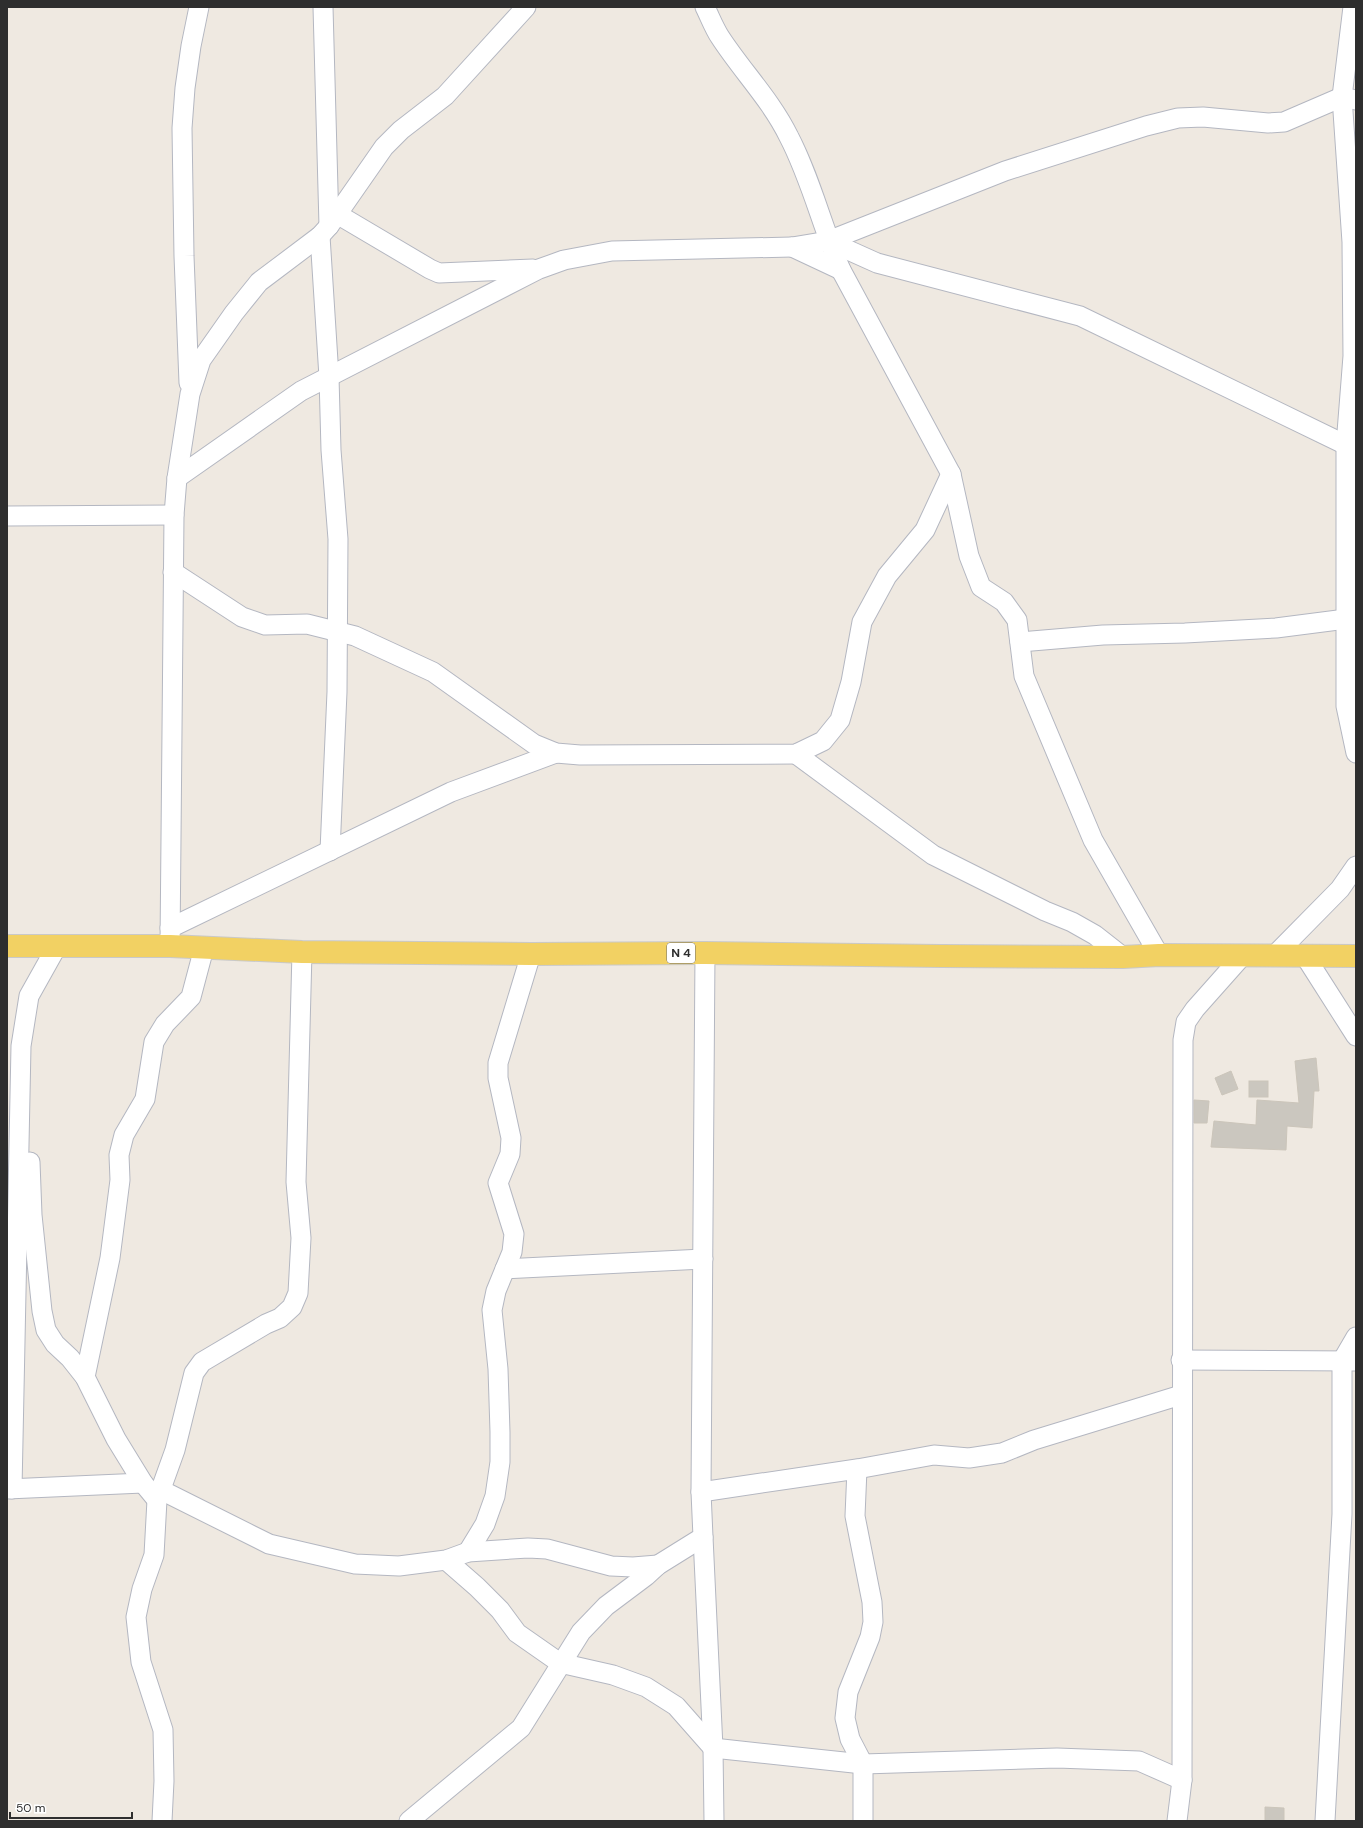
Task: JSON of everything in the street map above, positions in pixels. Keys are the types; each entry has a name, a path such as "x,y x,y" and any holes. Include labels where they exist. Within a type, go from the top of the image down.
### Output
{"main road":[{"name":"N 4","path":"7,946 57,946 170,937 204,948 302,952 531,954 705,953 1123,957 1159,955 1356,956"}],"street":[{"path":"190,394 184,256 182,128 186,81 199,7"},
{"path":"322,7 329,225 329,377 331,450 338,539 337,692 330,851"},
{"path":"526,7 445,96 401,130 384,147 329,225 259,282 234,313 201,360 190,394 177,478 174,515 170,937 330,851 450,792 556,753"},
{"path":"705,7 720,36 761,91 789,136 799,159 828,240 842,270 951,474 969,556 981,587 1004,602 1017,620 1024,676 1093,840 1159,955"},
{"path":"1353,7 1349,98 1353,356 1346,619 1346,706 1356,753"},
{"path":"177,478 258,423 287,400 539,269 564,260 612,251 792,247 828,240 1005,171 1146,126 1178,118 1203,117 1268,123 1284,122 1349,98"},
{"path":"329,225 430,270 439,272 539,269"},
{"path":"828,240 877,263 1080,316 1351,448"},
{"path":"792,247 842,270"},
{"path":"173,572 242,617 265,625 308,624 337,631 354,636 433,672 534,744 556,753 580,755 796,754 823,741 840,720 850,682 862,622 887,576 925,530 951,474"},
{"path":"7,516 174,515"},
{"path":"1020,642 1102,635 1185,633 1276,628 1346,619"},
{"path":"796,754 933,856 1046,911 1072,922 1095,935 1123,957"},
{"path":"1275,955 1340,889 1356,866"},
{"path":"57,946 29,996 24,1028 21,1062 9,1489 143,1483"},
{"path":"85,1377 110,1258 120,1180 119,1155 124,1135 145,1099 154,1042 165,1024 192,997 204,948"},
{"path":"162,1821 164,1782 163,1730 141,1662 136,1617 142,1589 154,1555 159,1495 175,1450 194,1373 202,1362 266,1324 280,1318 292,1307 298,1293 301,1238 296,1182 302,952"},
{"path":"705,953 702,1492 713,1748 714,1821"},
{"path":"468,1552 485,1524 495,1496 500,1462 498,1369 492,1310 496,1291 512,1252 514,1234 498,1183 510,1154 511,1138 498,1078 498,1063 531,954"},
{"path":"1178,1821 1182,1780 1181,1360 1183,1040 1186,1022 1195,1009 1243,955"},
{"path":"1305,956 1356,1036"},
{"path":"21,1062 25,1074 27,1089 32,1214 42,1312 46,1330 55,1344 70,1358 85,1377 116,1439 143,1483 159,1495 269,1544 355,1564 399,1566 446,1560 468,1552 528,1548 547,1549 611,1566 632,1567 658,1565"},
{"path":"505,1269 703,1260"},
{"path":"1325,1821 1349,1514 1349,1361 1356,1337"},
{"path":"1181,1360 1349,1361"},
{"path":"702,1492 857,1469 934,1455 969,1458 1002,1453 1034,1440 1181,1394"},
{"path":"857,1469 855,1516 872,1602 873,1622 870,1637 848,1692 845,1718 850,1740 864,1764 863,1821"},
{"path":"409,1821 521,1728 560,1663 581,1632 606,1606 658,1565 703,1537"},
{"path":"446,1560 477,1587 500,1610 517,1632 560,1663 613,1675 646,1687 676,1706 713,1748 864,1764 1057,1758 1139,1761 1182,1780"}],"building":[{"path":"1316,1058 1319,1091 1314,1091 1312,1128 1287,1126 1286,1150 1211,1147 1214,1121 1256,1125 1257,1100 1299,1103 1295,1061"},
{"path":"1231,1071 1238,1089 1222,1095 1215,1078"},
{"path":"1249,1081 1268,1081 1268,1097 1249,1097"},
{"path":"1194,1100 1209,1101 1207,1123 1194,1123"},
{"path":"1265,1807 1284,1808 1284,1821 1265,1821"}]}
